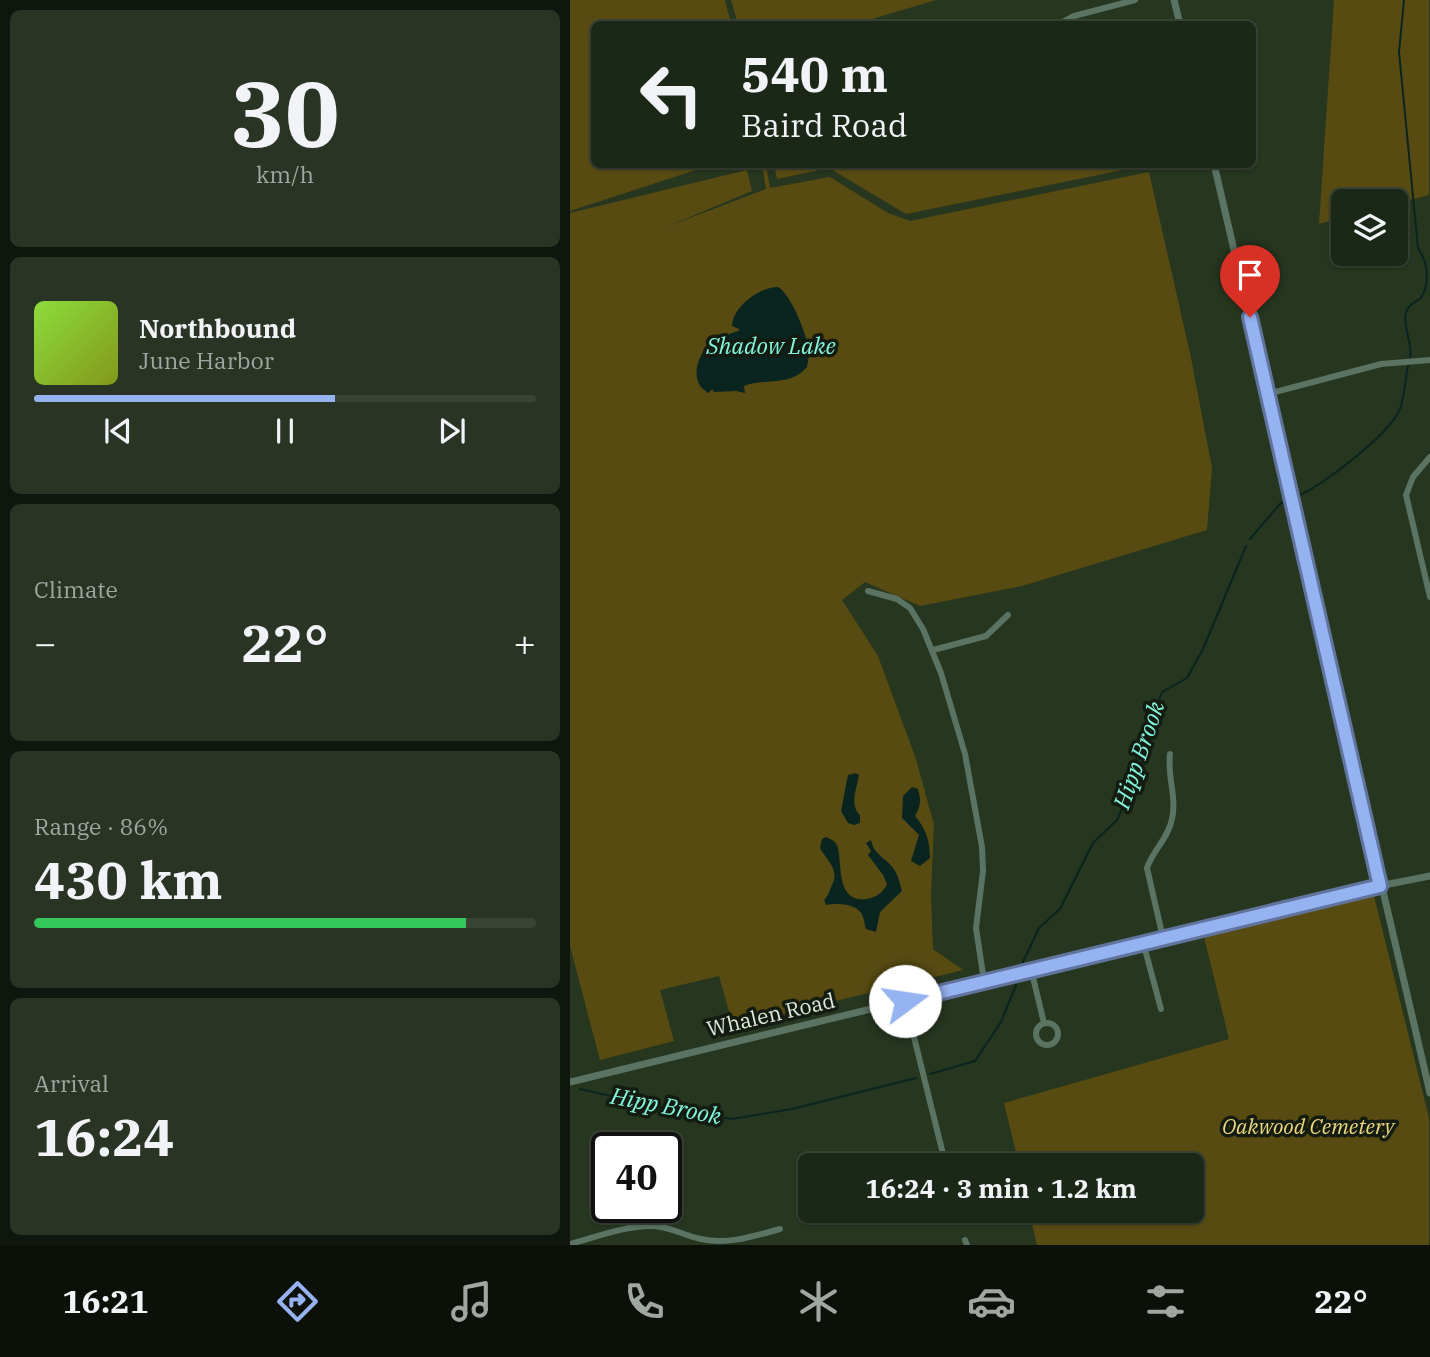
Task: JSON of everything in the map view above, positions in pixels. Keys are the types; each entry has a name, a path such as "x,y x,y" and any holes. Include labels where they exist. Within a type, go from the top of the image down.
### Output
{"street":[{"path":"1065,21 1074,16 1135,0"},
{"path":"1174,0 1179,21"},
{"path":"1215,168 1429,1093"},
{"path":"1268,394 1381,364 1429,360"},
{"path":"1429,457 1413,477 1406,495 1429,597"},
{"path":"868,591 897,599 918,619 933,650 965,754 982,847 983,871 976,928 984,981"},
{"path":"933,650 986,636 1008,615"},
{"path":"1163,938 1147,868 1168,835 1173,818 1174,801 1168,768 1170,754"},
{"name":"Whalen Road","path":"570,1082 1143,942 1429,876"},
{"path":"1143,942 1161,1009"},
{"path":"1031,969 1044,1023"},
{"path":"905,1001 943,1153"},
{"path":"570,1244 644,1226 662,1227 714,1241 743,1239 780,1229"}],"green space":[{"path":"570,0 725,0 730,21 591,21 591,168 702,168 570,211"},
{"path":"731,0 936,0 865,21 737,21"},
{"path":"1334,0 1429,0 1429,195 1408,201 1408,189 1331,189 1331,220 1319,224"},
{"path":"762,168 767,168 770,188 830,177 888,213 910,221 1149,172 1191,358 1212,468 1207,530 1022,586 920,606 865,582 842,600 878,656 916,759 934,825 931,894 933,949 963,970 733,1026 719,976 660,990 674,1041 600,1060 570,946 570,213 747,170 752,191 666,227 766,189"},
{"path":"775,168 829,168 777,179"},
{"path":"829,168 1132,168 906,214"},
{"name":"Oakwood Cemetery","path":"1373,892 1429,1118 1429,1245 1037,1245 1032,1223 1204,1223 1204,1153 1016,1153 1004,1103 1229,1039 1203,933"}],"water":[{"name":"Shadow Lake","path":"778,287 793,306 802,326 809,351 807,367 785,380 744,386 745,393 714,392 712,389 709,393 703,389 696,373 705,349 721,338 739,331 732,326 734,319 737,311 749,299 763,290"},
{"path":"848,775 859,775 854,801 860,815 860,823 854,825 848,823 841,811"},
{"path":"912,787 918,789 920,796 915,816 925,831 930,852 930,858 920,866 911,861 919,835 902,818 903,796"},
{"path":"826,837 837,846 843,883 852,897 874,897 887,884 868,855 871,851 866,843 871,840 880,856 896,873 902,891 880,912 876,932 866,929 861,912 857,909 841,904 826,905 824,900 834,879 834,870 820,848 822,839"}],"waterway":[{"name":"Hipp Brook","path":"1404,0 1399,52 1418,248 1427,273 1421,298 1410,306 1406,313 1410,357"},
{"name":"Hipp Brook","path":"1298,496 1355,458 1394,420 1402,404 1408,366"},
{"name":"Hipp Brook","path":"1250,539 1280,504 1285,502"},
{"name":"Hipp Brook","path":"1023,962 1039,928 1060,909 1093,843 1117,820 1131,788 1137,756 1149,740 1149,727 1162,692 1187,678 1203,649 1246,546"},
{"name":"Hipp Brook","path":"930,1074 975,1061 1001,1022 1016,985"},
{"name":"Hipp Brook","path":"580,1089 663,1108 732,1119 792,1109 916,1078"}],"route":[{"path":"905,1001 1380,886 1250,317"}]}
